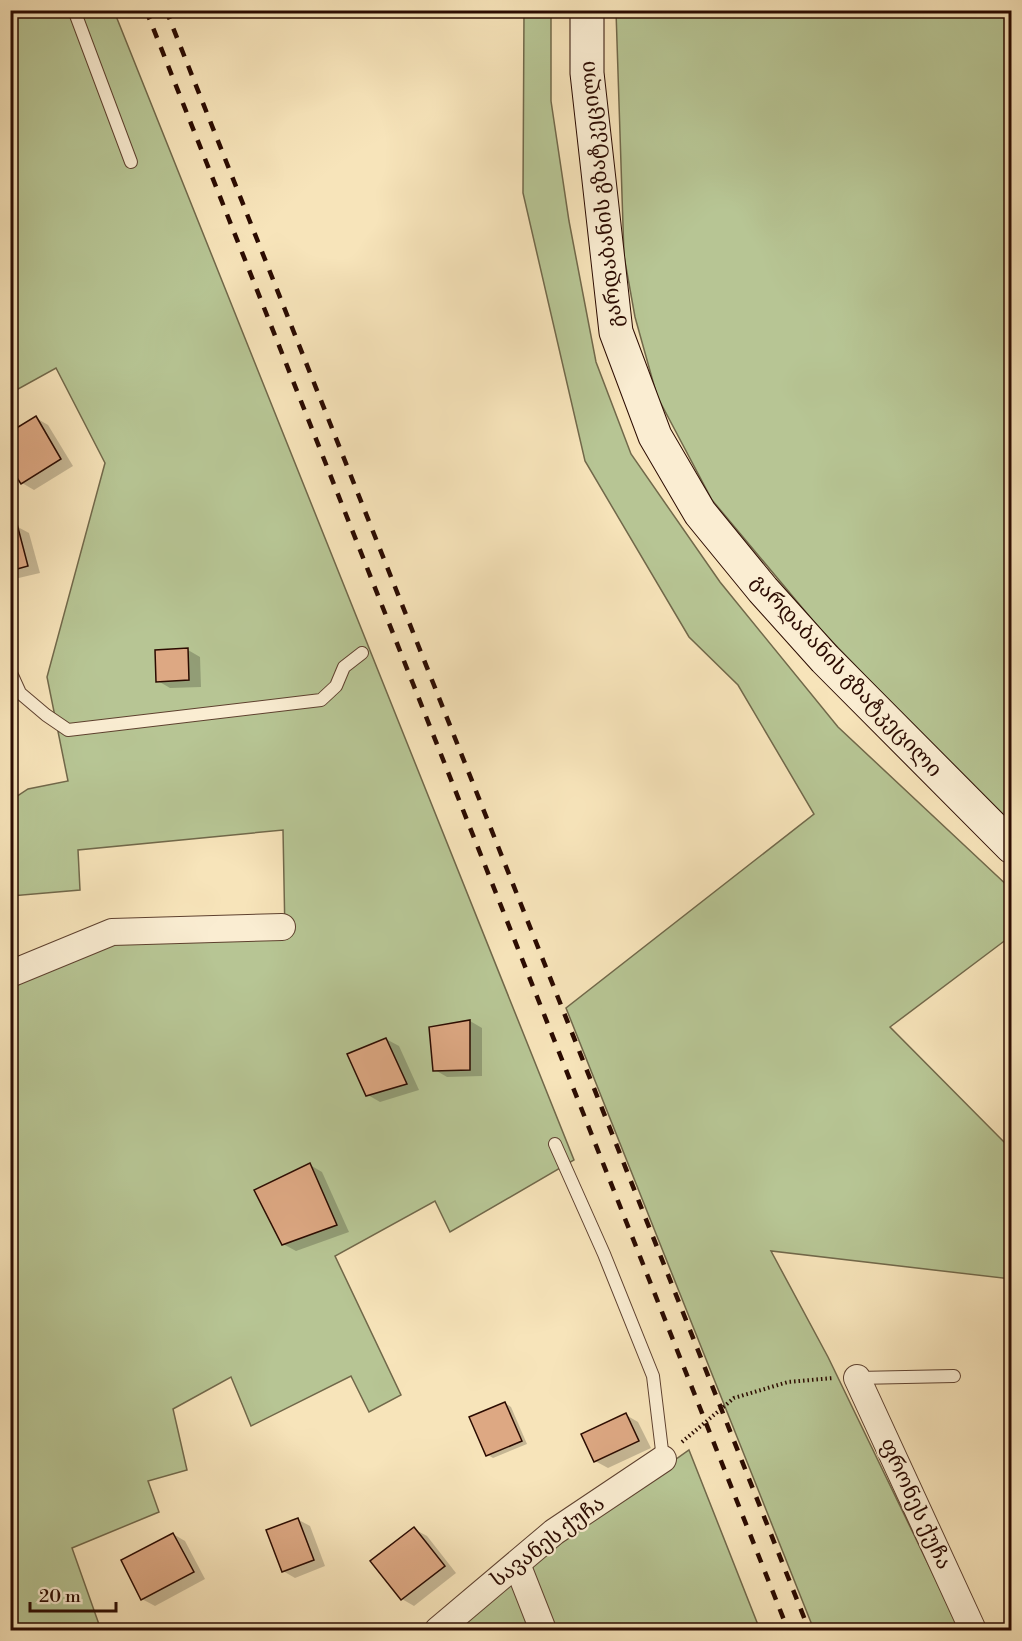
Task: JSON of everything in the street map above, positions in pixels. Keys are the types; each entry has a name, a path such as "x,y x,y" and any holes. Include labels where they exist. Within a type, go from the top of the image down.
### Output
{"main road":[{"name":"გარდაბანის გზატკეცილი","path":"586,10 587,73 616,333 654,436 700,513 763,590 825,659 1011,847"}],"street":[{"path":"10,974 112,932 282,927"},
{"name":"ფრონეს ქუჩა","path":"857,1378 974,1630"},
{"name":"სავანეს ქუჩა","path":"438,1630 554,1532 663,1459"},
{"path":"517,1564 543,1630"}],"lane":[{"path":"74,10 132,162"},
{"path":"10,671 20,693 68,730 321,700 336,686 344,667 362,653"},
{"path":"555,1144 604,1254 653,1376 663,1459"},
{"path":"857,1378 954,1376"}],"path":[{"path":"663,1459 734,1398 788,1382 818,1378 857,1378"}],"green space":[{"path":"11,11 114,11 574,1160 450,1232 435,1201 335,1256 401,1395 369,1412 351,1376 251,1426 231,1377 173,1409 187,1470 148,1481 159,1512 72,1548 101,1630 11,1630 11,980 112,941 285,935 283,830 78,850 80,890 11,896 10,801 28,789 68,781 47,677 105,463 56,368 11,393"},
{"path":"524,11 551,11 551,101 569,221 596,362 631,454 720,582 838,727 1011,889 1011,936 890,1027 1011,1149 1011,1279 771,1251 828,1357 960,1630 814,1630 566,1008 814,814 738,685 689,637 585,461 523,193"},
{"path":"616,11 1011,11 1011,827 820,629 712,500 657,396 635,317 624,256"},
{"path":"689,1450 760,1630 551,1630 525,1566"},
{"path":"511,1577 532,1630 449,1630"}],"building":[{"path":"36,416 61,459 21,484 10,467 10,432"},
{"path":"17,524 28,566 10,571 10,526"},
{"path":"188,648 189,680 156,682 155,650"},
{"path":"470,1020 470,1070 433,1071 429,1027"},
{"path":"386,1038 407,1084 366,1096 347,1054"},
{"path":"310,1163 337,1225 282,1245 254,1190"},
{"path":"505,1402 522,1441 486,1456 469,1417"},
{"path":"626,1413 639,1441 594,1462 581,1434"},
{"path":"298,1518 314,1560 282,1572 266,1530"},
{"path":"414,1527 445,1566 401,1600 370,1561"},
{"path":"173,1533 194,1572 141,1600 121,1560"}],"railway":[{"path":"146,10 788,1630"},
{"path":"166,10 809,1630"}]}
